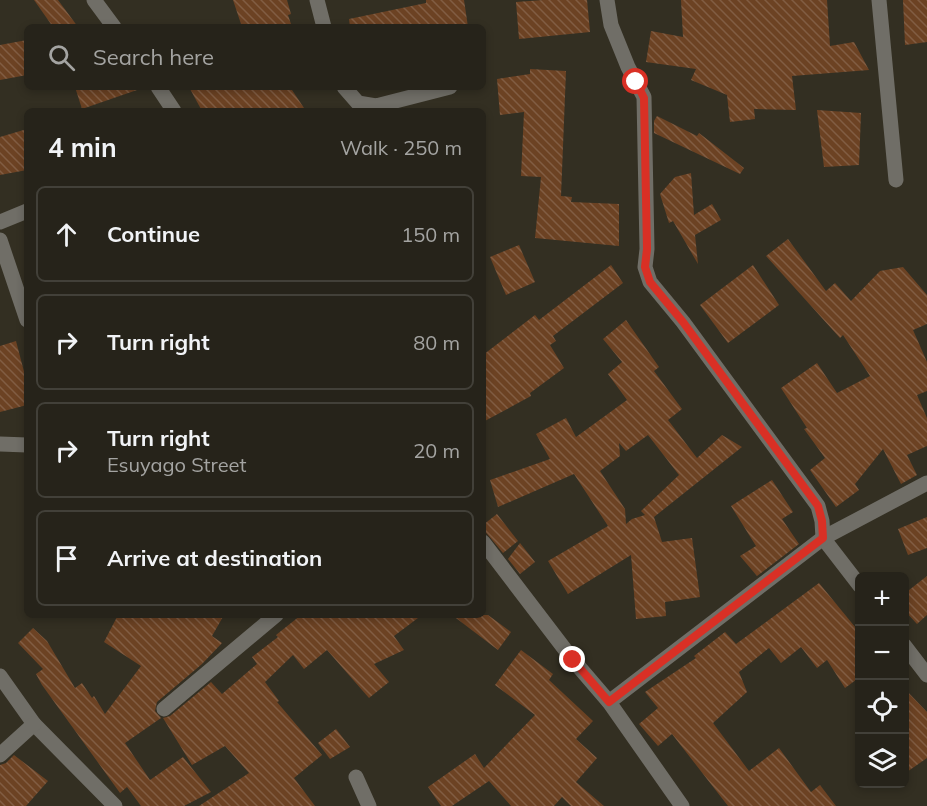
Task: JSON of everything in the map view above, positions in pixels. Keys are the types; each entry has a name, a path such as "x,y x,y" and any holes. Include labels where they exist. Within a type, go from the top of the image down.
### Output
{"street":[{"path":"94,0 112,24"},
{"path":"317,0 323,24"},
{"path":"607,0 611,25 628,67 644,98 647,249 645,267 650,282 683,322 818,506 823,538 855,580"},
{"path":"879,0 896,180"},
{"path":"160,90 172,108"},
{"path":"347,90 358,103 376,106 438,90"},
{"path":"0,222 24,212"},
{"path":"0,240 24,311"},
{"path":"0,444 24,445"},
{"path":"609,702 823,538 927,483"},
{"path":"486,546 573,660 609,702 681,806"},
{"path":"165,709 272,618"},
{"path":"909,652 927,675"},
{"path":"0,676 34,724 115,806"},
{"path":"0,755 34,724"},
{"path":"356,777 369,806"}],"building":[{"path":"34,0 58,0 76,24 51,24"},
{"path":"233,0 287,0 291,24 241,24"},
{"path":"426,0 464,0 468,24 350,24 349,19 426,3"},
{"path":"587,0 590,32 519,39 516,2"},
{"path":"681,0 827,0 830,46 854,42 869,70 792,76 796,110 754,109 755,119 730,122 727,95 691,80 696,69 646,62 651,31 683,37"},
{"path":"903,0 927,0 927,42 905,45"},
{"path":"24,41 24,76 0,80 0,45"},
{"path":"530,69 566,71 561,196 572,197 571,202 619,204 619,246 535,238 541,177 521,176 524,112 500,115 497,79 530,74"},
{"path":"76,90 137,90 85,108 82,108"},
{"path":"191,90 292,90 304,108 200,108"},
{"path":"817,110 861,113 859,165 824,167"},
{"path":"657,116 697,136 699,133 744,168 740,174 654,133 654,121"},
{"path":"24,130 24,171 0,175 0,137"},
{"path":"691,173 694,215 712,204 721,220 695,235 698,264 673,221 669,223 660,194 675,177"},
{"path":"788,239 826,291 835,283 851,301 880,271 903,267 927,295 927,324 913,330 927,362 927,391 917,395 927,418 927,446 907,455 917,475 901,484 883,449 855,484 859,490 836,507 810,470 825,458 804,429 807,428 781,388 817,363 837,393 870,376 843,335 840,338 766,256"},
{"path":"519,245 535,282 506,295 490,257"},
{"path":"611,265 623,283 553,336 556,341 550,345 564,368 530,393 531,396 486,420 486,353 535,315 539,320"},
{"path":"753,265 779,305 728,343 700,305"},
{"path":"626,320 659,367 654,371 682,409 668,420 697,458 722,435 742,447 654,517 662,542 692,538 700,597 665,602 666,616 636,619 631,555 568,594 548,561 608,526 574,474 498,507 490,480 550,459 536,434 566,418 576,437 627,400 608,374 622,362 603,339","holes":["648,435 679,475 641,511 645,515 632,519 626,524 625,509 600,471 620,456 619,443 626,451"]},
{"path":"16,341 24,372 24,406 0,412 0,346"},
{"path":"772,480 793,512 782,519 799,544 757,576 740,556 756,546 731,506"},
{"path":"497,514 518,541 503,553 486,533 486,523"},
{"path":"927,517 927,548 908,555 898,529"},
{"path":"520,543 535,562 520,574 508,559"},
{"path":"927,576 927,615 917,624 909,615 909,590"},
{"path":"819,583 855,627 855,681 845,688 827,660 817,668 801,647 781,663 769,648 739,672 747,692 713,723 749,771 779,748 811,792 820,785 836,806 728,806 672,734 658,746 639,724 658,708 645,692 696,658 694,656 725,632 736,644"},
{"path":"488,615 511,632 498,650 456,618 486,618"},
{"path":"116,618 222,618 212,636 222,643 202,664 157,702 155,711 161,718 125,743 150,780 183,757 211,792 184,806 141,806 127,787 120,793 42,685 36,674 43,669 18,643 33,628 47,641 75,688 82,683 92,698 94,696 105,714 141,666 104,642"},
{"path":"297,618 418,618 394,636 404,650 374,664 389,682 369,698 327,650 304,669 293,655 265,682 279,701 277,702 322,755 294,778 315,806 199,806 249,773 225,746 192,765 163,718 170,716 211,682 222,694 257,664 252,657 278,637 276,635"},
{"path":"521,650 553,674 549,680 593,721 576,739 597,758 576,782 604,806 571,806 562,797 554,806 511,806 489,781 452,806 441,806 428,787 475,754 484,768 535,715 495,685"},
{"path":"909,693 927,712 927,758 909,771"},
{"path":"336,729 350,747 330,759 318,743"},
{"path":"14,755 48,781 26,806 0,806 0,765 6,763"}],"route":[{"path":"573,660 609,702 823,538 818,506 683,322 650,282 645,267 647,249 644,98 636,82"}]}
